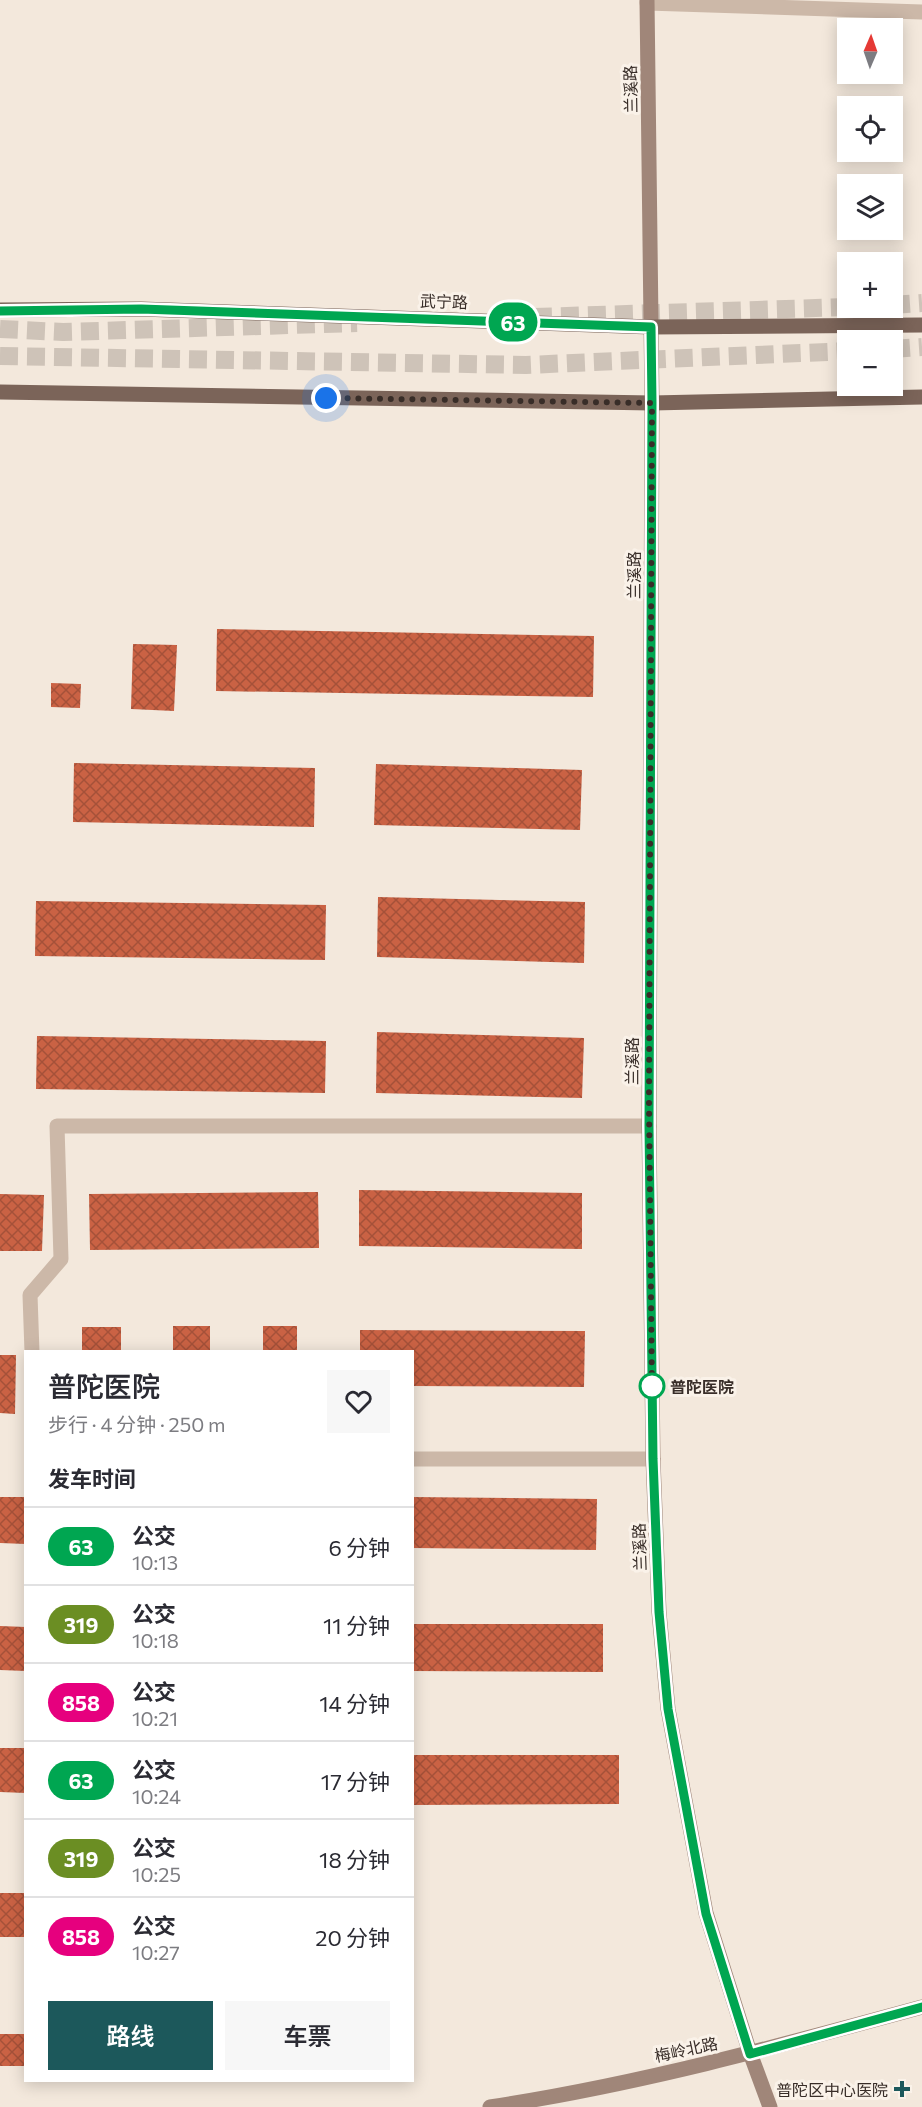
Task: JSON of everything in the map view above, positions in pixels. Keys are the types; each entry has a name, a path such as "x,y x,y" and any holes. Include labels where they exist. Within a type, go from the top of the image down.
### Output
{"main road":[{"name":"武宁路","path":"0,310 141,309 651,327 922,325"},
{"path":"0,392 652,403 922,397"}],"street":[{"path":"647,2 922,12"},
{"name":"兰溪路","path":"647,2 652,403 649,1126 653,1459 659,1612 668,1709 706,1914 750,2054 770,2107"},
{"path":"32,1350 30,1294 61,1258 57,1126 649,1126"},
{"path":"414,1459 653,1459"},
{"name":"梅岭北路","path":"490,2107 530,2101 750,2054 922,2007"}],"building":[{"path":"217,629 594,636 593,697 216,691"},
{"path":"133,644 177,645 174,711 131,709"},
{"path":"51,683 81,684 80,708 51,707"},
{"path":"74,763 315,768 314,827 73,822"},
{"path":"376,764 582,770 580,830 374,825"},
{"path":"378,897 585,902 584,963 377,957"},
{"path":"36,901 326,905 325,960 35,956"},
{"path":"377,1032 584,1038 582,1098 376,1093"},
{"path":"37,1036 326,1041 325,1093 36,1089"},
{"path":"359,1190 582,1193 582,1249 359,1246"},
{"path":"318,1192 319,1248 90,1250 89,1194"},
{"path":"0,1194 44,1195 42,1251 0,1251"},
{"path":"173,1326 210,1326 210,1350 173,1350"},
{"path":"263,1326 297,1326 297,1350 263,1350"},
{"path":"82,1327 121,1327 121,1350 82,1350"},
{"path":"360,1330 585,1331 584,1387 414,1386 414,1350 360,1350"},
{"path":"0,1355 16,1355 15,1414 0,1413"},
{"path":"0,1497 24,1497 24,1544 0,1543"},
{"path":"414,1497 597,1499 596,1550 414,1548"},
{"path":"414,1624 603,1624 603,1672 414,1671"},
{"path":"0,1626 24,1627 24,1671 0,1670"},
{"path":"0,1748 24,1748 24,1793 0,1792"},
{"path":"414,1755 619,1755 619,1804 414,1805"},
{"path":"0,1893 24,1893 24,1937 0,1937"},
{"path":"0,2034 24,2034 24,2066 0,2066"}],"tunnel":[{"path":"903,304 922,303"},
{"path":"534,317 837,307"},
{"path":"0,329 63,332 357,323"},
{"path":"903,348 922,347"},
{"path":"0,356 526,365 837,351"}],"bus line":[{"name":"63","path":"0,311 141,309 651,327 649,1126 653,1459 659,1612 668,1709 706,1914 750,2054 922,2007"}],"place":[{"name":"普陀医院","path":"652,1386"},
{"name":"普陀区中心医院","path":"902,2089"}],"route":[{"path":"326,398 652,403 649,1103 652,1393 652,1386"}]}
